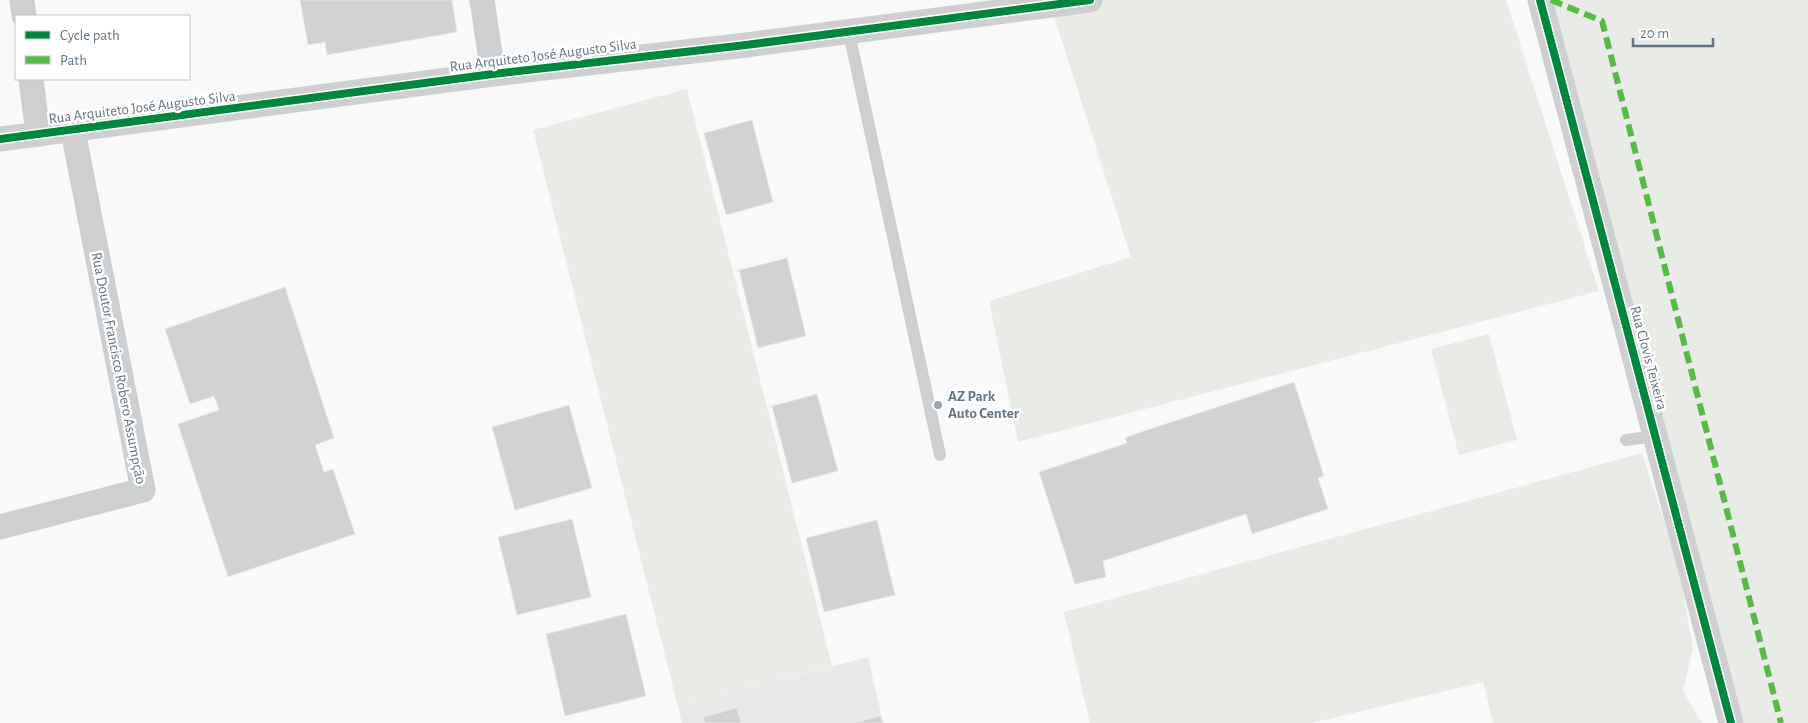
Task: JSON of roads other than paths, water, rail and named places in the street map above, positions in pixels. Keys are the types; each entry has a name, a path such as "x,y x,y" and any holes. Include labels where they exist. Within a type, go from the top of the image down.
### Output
{"street":[{"path":"22,0 24,15"},
{"path":"482,0 493,74"},
{"name":"Rua Arquiteto José Augusto Silva","path":"0,139 73,131 493,74 849,33 1004,6 1090,0"},
{"name":"Rua Clovis Teixeira","path":"1540,0 1731,723"},
{"path":"31,80 38,134"},
{"name":"Rua Doutor Francisco Robero Assumpção","path":"0,527 143,490 73,131"}],"lane":[{"path":"849,33 940,455"},
{"path":"1626,440 1655,436"}],"place":[{"name":"AZ Park Auto Center","path":"938,405"}]}
